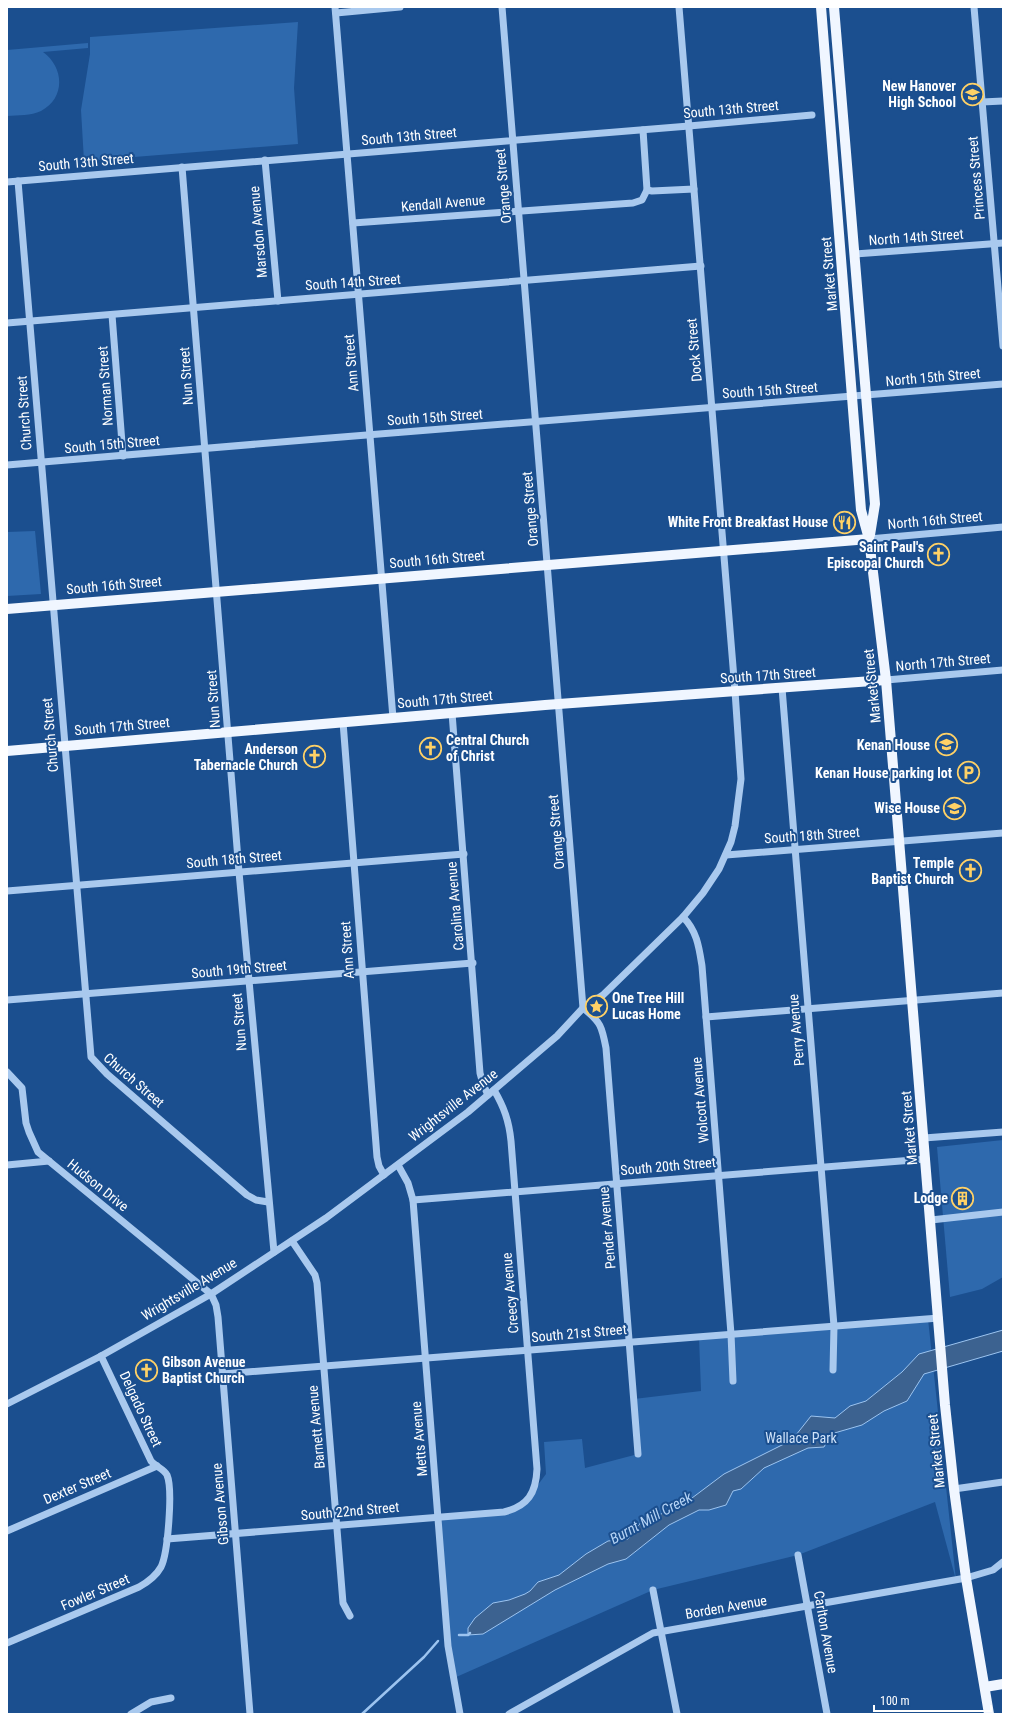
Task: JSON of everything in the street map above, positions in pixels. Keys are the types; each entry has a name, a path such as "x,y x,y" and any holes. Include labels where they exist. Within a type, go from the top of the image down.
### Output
{"main road":[{"name":"Market Street","path":"821,7 861,510 869,539 886,680 938,1318 954,1489 966,1578 989,1714"},
{"name":"Market Street","path":"834,7 875,504 869,539"},
{"name":"South 16th Street","path":"7,609 52,604 869,539"},
{"name":"South 17th Street","path":"7,750 558,704 886,680"},
{"path":"985,1687 1003,1684"}],"street":[{"path":"336,10 400,7"},
{"name":"Orange Street","path":"502,7 583,1008"},
{"name":"Dock Street","path":"679,7 735,692"},
{"name":"Princess Street","path":"974,7 1003,346"},
{"name":"Ann Street","path":"336,10 393,718"},
{"path":"982,102 1003,101"},
{"name":"South 13th Street","path":"7,182 643,130 812,114"},
{"path":"643,130 647,190 694,189"},
{"name":"Marsdon Avenue","path":"265,160 278,301"},
{"name":"Nun Street","path":"182,167 239,872 268,1202 274,1252"},
{"name":"Church Street","path":"18,181 90,1057 94,1063 247,1195 256,1200 268,1202"},
{"name":"Kendall Avenue","path":"353,224 518,210 633,203 642,200 647,190"},
{"name":"North 14th Street","path":"855,254 1003,243"},
{"name":"South 14th Street","path":"7,323 524,282 701,266"},
{"name":"Norman Street","path":"112,314 123,456"},
{"name":"North 15th Street","path":"866,396 1003,384"},
{"name":"South 15th Street","path":"7,465 712,407 866,396"},
{"name":"North 16th Street","path":"869,539 1003,528"},
{"name":"North 17th Street","path":"886,680 1003,670"},
{"name":"Perry Avenue","path":"782,688 834,1326 834,1370"},
{"name":"Wrightsville Avenue","path":"7,1404 101,1356 211,1294 326,1218 468,1112 558,1036 583,1008 603,995 683,917 703,893 726,855 737,814 740,779 735,692"},
{"name":"Carolina Avenue","path":"452,713 473,963 480,1073 482,1084 488,1095"},
{"name":"Ann Street","path":"343,722 378,1157 379,1166 384,1175"},
{"name":"South 18th Street","path":"726,855 1003,833"},
{"name":"South 18th Street","path":"7,892 464,854"},
{"name":"Wolcott Avenue","path":"683,917 692,927 699,946 719,1175 733,1381"},
{"name":"South 19th Street","path":"7,1000 473,963"},
{"path":"706,1017 1003,993"},
{"name":"Pender Avenue","path":"583,1008 596,1019 604,1034 638,1454"},
{"name":"Hudson Drive","path":"7,1072 22,1088 26,1123 35,1148 211,1294"},
{"name":"Creecy Avenue","path":"494,1090 503,1104 509,1123 537,1469 536,1484 530,1497"},
{"path":"924,1138 1003,1132"},
{"name":"South 20th Street","path":"413,1200 926,1159"},
{"path":"7,1165 49,1161"},
{"name":"Metts Avenue","path":"398,1165 408,1183 413,1200 448,1646 460,1714"},
{"path":"931,1220 1003,1212"},
{"name":"Barnett Avenue","path":"292,1241 316,1279 343,1603 350,1616"},
{"name":"Gibson Avenue","path":"211,1294 216,1305 218,1317 250,1714"},
{"name":"South 21st Street","path":"222,1374 938,1318"},
{"name":"Delgado Street","path":"101,1356 151,1461 167,1475 170,1488 167,1539"},
{"name":"Dexter Street","path":"7,1531 157,1466"},
{"path":"954,1489 1003,1482"},
{"name":"South 22nd Street","path":"167,1539 504,1512 519,1507 530,1497"},
{"name":"Fowler Street","path":"7,1643 139,1587 149,1581 157,1573 163,1563 167,1539"},
{"name":"Carlton Avenue","path":"798,1555 828,1714"},
{"name":"Borden Avenue","path":"509,1714 653,1633 966,1578 993,1570 1003,1562"},
{"path":"653,1590 677,1714"},
{"path":"131,1714 151,1702 170,1698"}],"green space":[{"path":"298,22 294,88 298,144 84,161 81,110 90,54 90,37"},
{"path":"88,43 88,48 43,52 50,58 58,74 58,91 55,98 49,105 37,113 7,116 7,50"},
{"path":"35,531 41,594 7,596 7,532"},
{"path":"1003,1140 1003,1277 982,1289 950,1297 937,1147"},
{"name":"Wallace Park","path":"928,1319 956,1580 935,1502 798,1555 653,1590 454,1678 438,1518 504,1512 526,1501 546,1474 544,1442 582,1439 585,1468 638,1454 634,1399 701,1391 699,1337"}],"water":[{"path":"1003,1330 1003,1351 924,1374 907,1401 884,1411 862,1425 831,1434 824,1447 808,1448 764,1468 741,1489 733,1491 726,1505 709,1510 699,1510 669,1525 626,1559 608,1564 555,1590 483,1634 468,1635 468,1628 475,1618 493,1603 509,1600 525,1594 538,1582 559,1575 586,1554 608,1541 628,1539 642,1521 680,1507 724,1474 792,1440 811,1416 835,1418 850,1406 866,1401 902,1372 919,1354"}],"waterway":[{"name":"Burnt Mill Creek","path":"459,1635 468,1635 470,1633"},
{"name":"Burnt Mill Creek","path":"362,1714 424,1657 438,1641"}],"place":[{"name":"New Hanover High School","path":"972,94"},
{"name":"White Front Breakfast House","path":"844,522"},
{"name":"Saint Paul's Episcopal Church","path":"939,555"},
{"name":"Kenan House","path":"946,745"},
{"name":"Central Church of Christ","path":"431,748"},
{"name":"Anderson Tabernacle Church","path":"314,757"},
{"name":"Kenan House parking lot","path":"968,773"},
{"name":"Wise House","path":"955,808"},
{"name":"Temple Baptist Church","path":"970,871"},
{"name":"One Tree Hill Lucas Home","path":"596,1006"},
{"name":"Lodge","path":"963,1198"},
{"name":"Gibson Avenue Baptist Church","path":"147,1370"}]}
